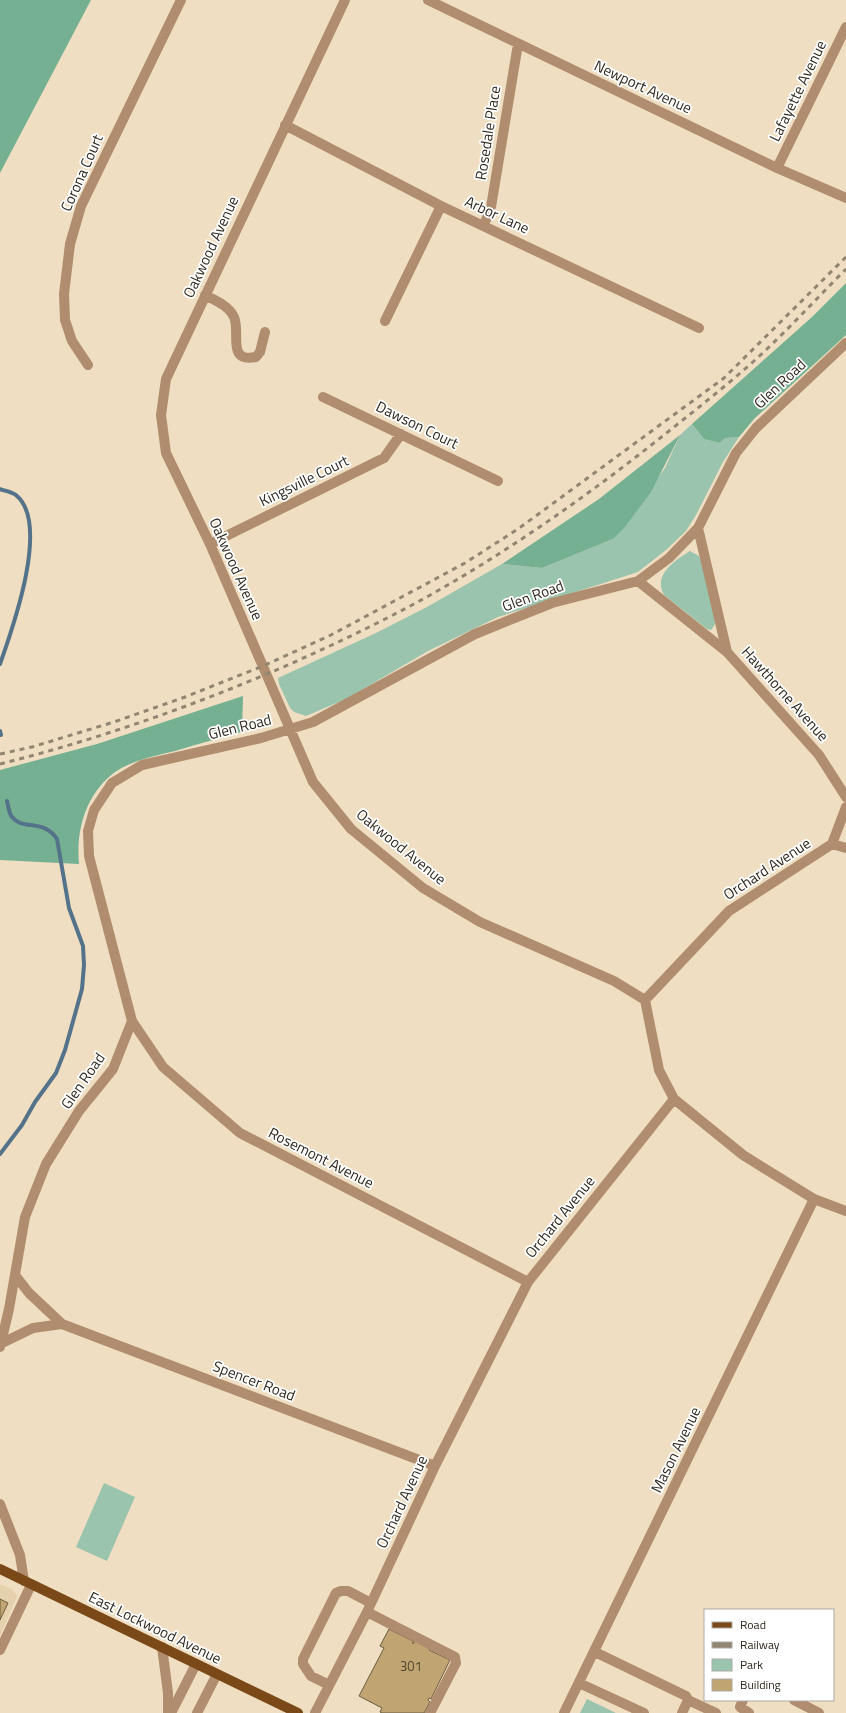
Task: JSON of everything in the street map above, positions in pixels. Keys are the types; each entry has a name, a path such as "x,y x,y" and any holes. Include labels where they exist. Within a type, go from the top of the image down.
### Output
{"main road":[{"name":"East Lockwood Avenue","path":"0,1569 298,1713"}],"street":[{"name":"Corona Court","path":"88,365 72,341 65,320 64,294 70,244 81,206 181,0"},
{"name":"Oakwood Avenue","path":"345,0 166,379 161,415 166,453 210,544 313,782 351,829 422,888 480,922 614,981 645,1000"},
{"name":"Newport Avenue","path":"428,0 777,168 846,198"},
{"name":"Lafayette Avenue","path":"777,168 846,27"},
{"name":"Rosedale Place","path":"484,225 491,207 518,44"},
{"name":"Arbor Lane","path":"285,126 440,206 484,225 699,328"},
{"path":"385,321 440,206"},
{"path":"205,295 229,309 234,318 236,349 239,354 248,358 256,357 260,352 265,332"},
{"name":"Glen Road","path":"1,1345 25,1217 46,1164 79,1111 113,1069 132,1021 89,856 88,831 94,810 112,783 142,765 290,730 313,722 475,634 552,603 638,581 669,558 698,528 736,453 756,428 846,343"},
{"name":"Dawson Court","path":"323,397 498,481"},
{"name":"Kingsville Court","path":"210,544 384,458 401,434"},
{"name":"Hawthorne Avenue","path":"698,528 727,652"},
{"name":"Hawthorne Avenue","path":"638,581 727,652 819,755 846,797"},
{"name":"Orchard Avenue","path":"645,1000 729,911 832,844 846,807"},
{"path":"832,844 846,848"},
{"path":"645,1000 659,1070 674,1099 743,1155 814,1200 844,1207"},
{"name":"Rosemont Avenue","path":"132,1021 163,1067 240,1133 528,1282"},
{"name":"Orchard Avenue","path":"315,1713 367,1612 435,1466 528,1282 674,1099"},
{"name":"Mason Avenue","path":"564,1713 814,1200"},
{"name":"Spencer Road","path":"15,1275 29,1293 62,1324 435,1466"},
{"name":"Spencer Road","path":"1,1345 33,1328 62,1324"},
{"path":"0,1504 20,1555 28,1583 0,1650"},
{"path":"330,1685 311,1676 303,1664 303,1659 319,1626 336,1593 348,1591 371,1603"},
{"path":"367,1612 455,1657 456,1663 430,1713"},
{"path":"162,1647 170,1713"},
{"path":"595,1652 686,1696 688,1700 716,1713"},
{"path":"170,1713 196,1664"},
{"path":"197,1713 217,1674"},
{"path":"579,1683 644,1713"},
{"path":"682,1713 688,1700"},
{"path":"743,1701 740,1707 750,1713"},
{"path":"796,1701 819,1713"}],"shaded area":[{"path":"0,1584 13,1590 17,1596 0,1636"}],"green space":[{"path":"0,0 91,0 0,173"},
{"path":"846,283 846,335 754,419 739,437 725,438 720,443 704,439 692,424 812,317"},
{"path":"692,424 704,439 720,443 725,438 739,437 723,462 696,515 686,531 666,550 638,572 498,617 428,651 346,699 306,716 294,712 290,708 279,684 278,678 376,633 427,607 502,564 542,568 613,539 665,468 680,435"},
{"path":"680,435 651,492 624,528 613,539 542,568 502,564 599,499"},
{"path":"690,551 699,556 702,564 716,623 711,630 707,629 664,595 661,588 661,581 667,569"},
{"path":"243,696 242,732 132,763 117,771 101,785 94,794 84,816 79,839 79,864 0,860 0,770 97,744"},
{"path":"104,1483 135,1497 107,1561 76,1547"},
{"path":"587,1699 616,1713 580,1713"}],"building":[{"path":"0,1599 8,1603 0,1620"},
{"path":"389,1629 413,1641 413,1644 415,1640 430,1647 429,1650 450,1660 431,1699 429,1698 428,1700 430,1702 424,1713 382,1713 380,1712 382,1708 359,1696 384,1648 380,1646"}],"waterway":[{"path":"0,489 17,496 26,510 30,530 29,553 25,578 19,604 0,664"},
{"path":"0,731 1,735"},
{"path":"0,1154 22,1125 35,1102 56,1073 65,1050 82,989 84,965 83,946 69,908 57,839 46,829 17,821 12,817 7,801"}],"railway":[{"path":"0,754 32,747 114,722 185,697 263,666 331,635 465,563 518,529 724,378 846,257"},
{"path":"0,764 106,734 212,696 315,653 414,604 448,585 513,545 577,501 639,455 723,388 754,361 846,269"}]}
